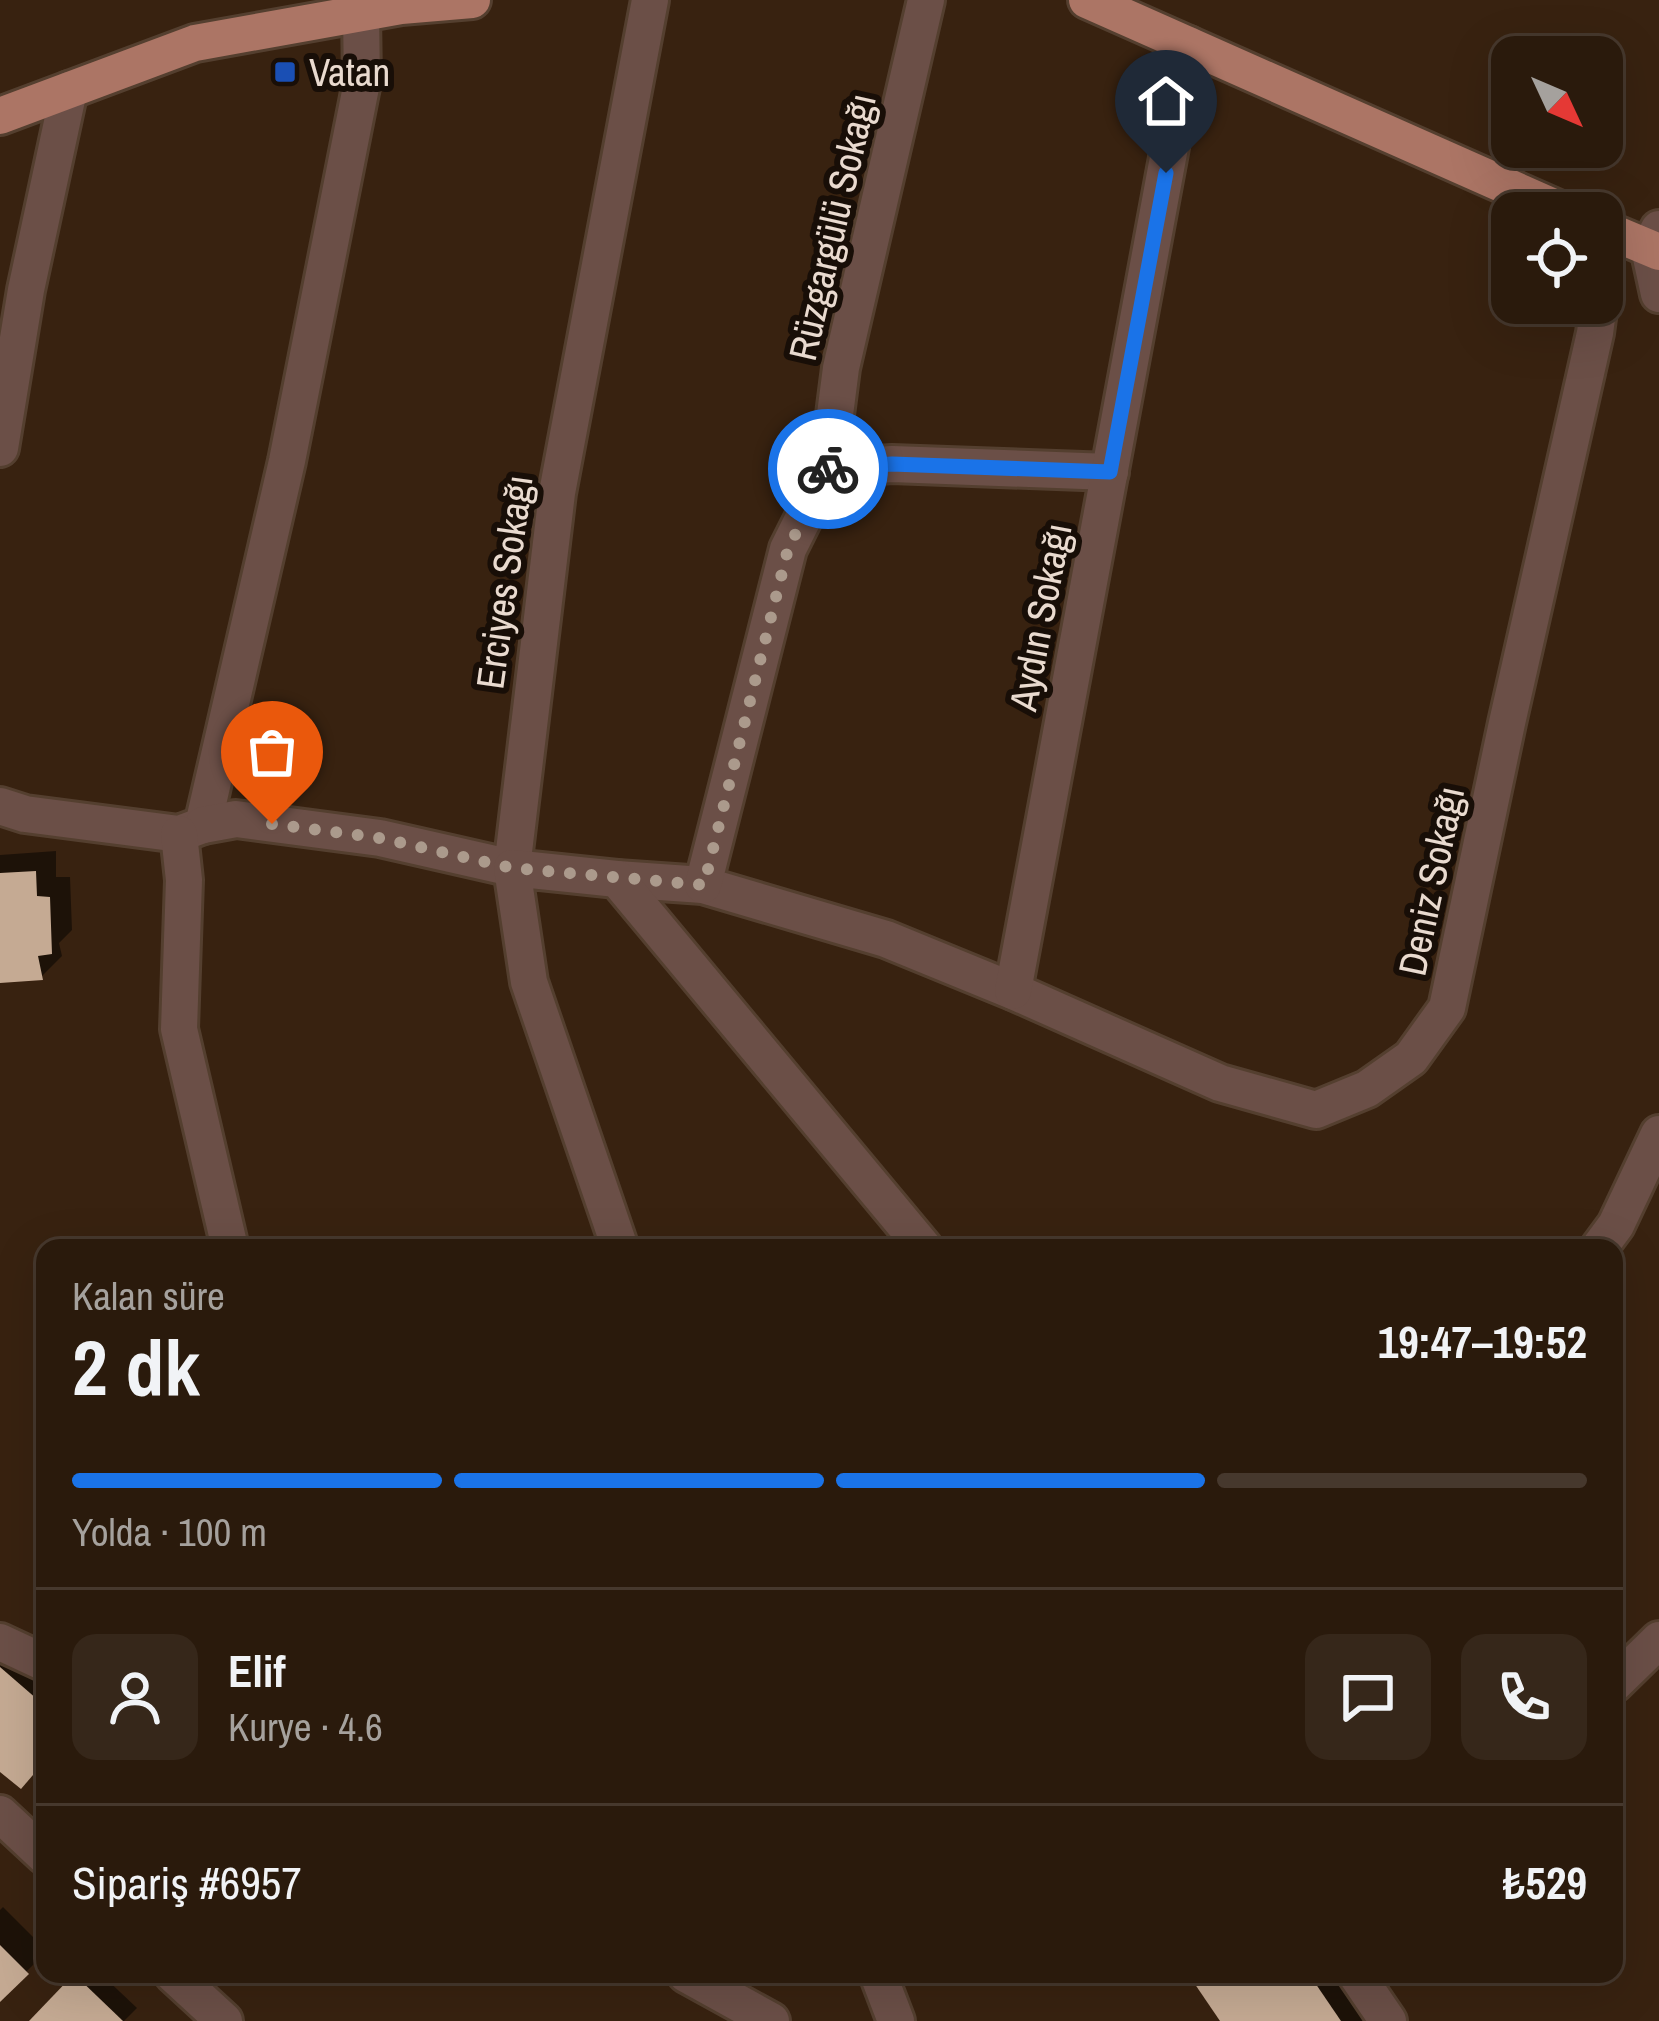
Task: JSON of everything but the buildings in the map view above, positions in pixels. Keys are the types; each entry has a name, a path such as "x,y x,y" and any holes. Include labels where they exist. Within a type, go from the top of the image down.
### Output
{"main road":[{"path":"0,116 195,43 401,6 472,0"},
{"path":"1087,0 1521,192"},
{"path":"1623,235 1656,243"}],"street":[{"name":"Erciyes Sokağı","path":"617,1239 529,982 512,868 557,493 650,0"},
{"name":"Rüzgargülü Sokağı","path":"704,885 788,549 828,469 841,368 926,0"},
{"path":"228,1239 179,1029 184,880 191,829 286,460 362,82 361,13"},
{"name":"Aydın Sokağı","path":"1013,991 1190,45"},
{"path":"0,448 26,290 69,90"},
{"path":"1656,243 1659,294"},
{"name":"Deniz Sokağı","path":"512,868 704,885 886,939 1220,1083 1316,1109 1367,1089 1411,1058 1448,1008 1596,324"},
{"path":"828,469 892,464 1110,472"},
{"path":"0,806 26,814 191,829 236,819 359,836 512,868"},
{"path":"617,879 917,1239"},
{"path":"1606,1239 1659,1135"},
{"path":"1623,1675 1659,1640"},
{"path":"0,1642 36,1659"},
{"path":"5,1830 36,1850"},
{"path":"183,1983 224,2021"},
{"path":"702,1983 771,2021"},
{"path":"881,1983 896,2021"},
{"path":"1362,1983 1388,2021"}],"way so far":[{"path":"272,824 380,838 512,868 704,885 788,549 828,469"}],"place":[{"name":"Vatan","path":"285,72"}],"route":[{"path":"828,469 892,464 1110,472 1166,173"}]}
